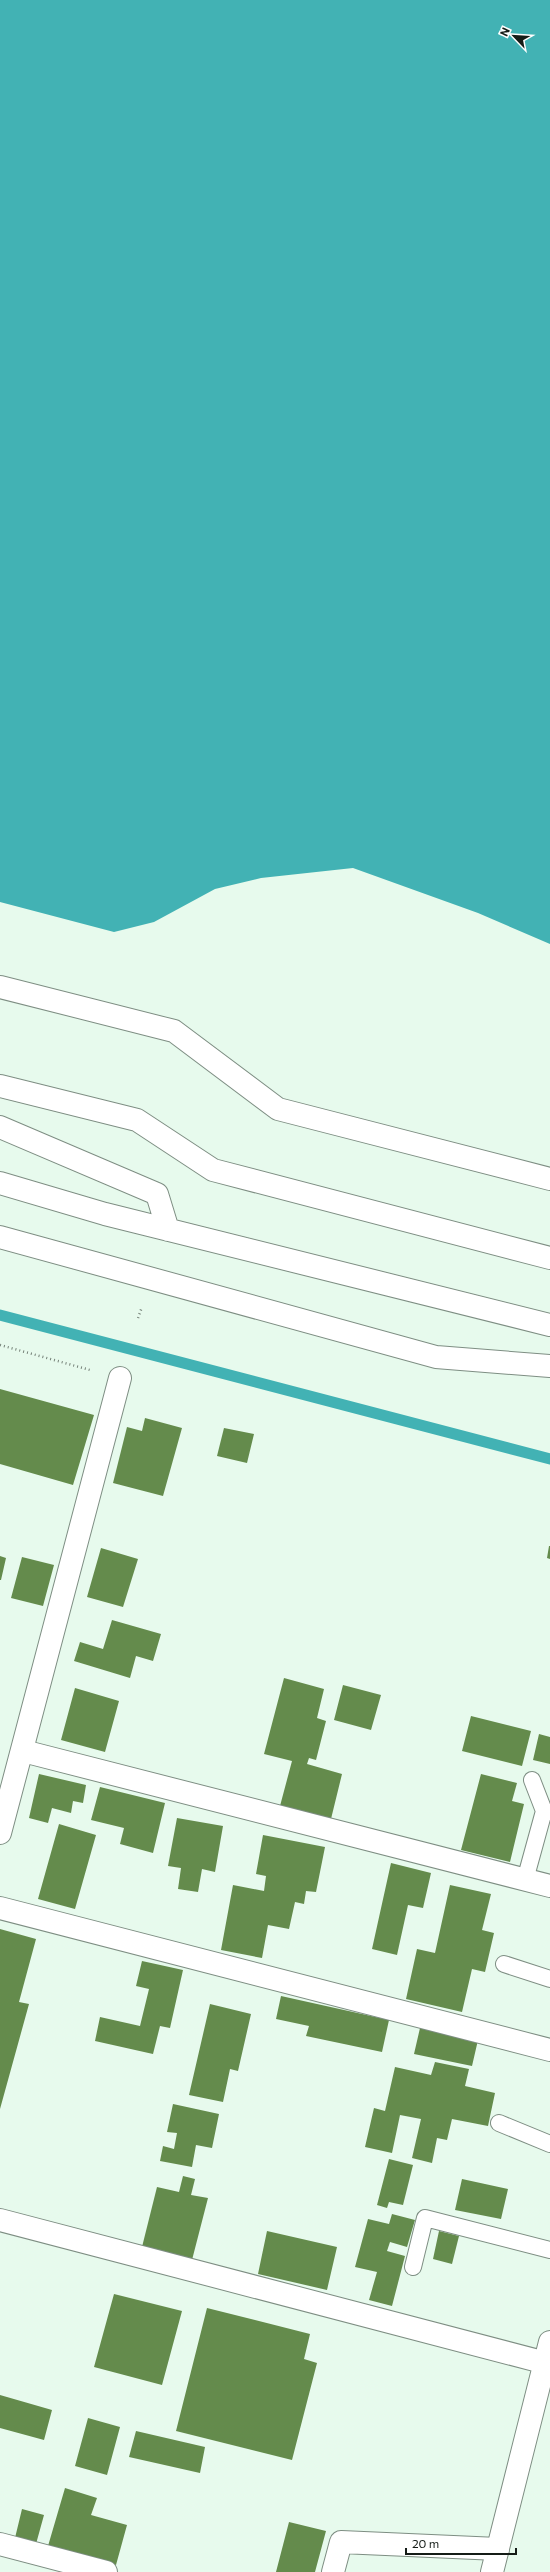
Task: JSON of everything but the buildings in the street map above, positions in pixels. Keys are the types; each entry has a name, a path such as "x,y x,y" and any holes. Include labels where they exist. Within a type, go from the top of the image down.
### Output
{"street":[{"path":"0,987 174,1031 278,1109 550,1179"},
{"path":"0,1086 137,1120 213,1170 550,1258"},
{"path":"0,1127 157,1194 168,1230"},
{"path":"0,1183 105,1214 550,1325"},
{"path":"0,1237 436,1357 550,1366"},
{"path":"0,1833 23,1751 120,1378"},
{"path":"23,1751 550,1886"},
{"path":"0,1908 550,2050"},
{"path":"0,2220 548,2356 492,2572"},
{"path":"333,2572 341,2542 498,2549"},
{"path":"0,2544 106,2572"}],"lane":[{"path":"525,1880 547,1811 532,1780"},
{"path":"504,1964 550,1979"},
{"path":"498,2123 550,2144"},
{"path":"413,2266 425,2218 550,2250"}],"path":[{"path":"0,1345 120,1378"}],"water":[{"path":"0,0 550,0 550,944 478,913 353,868 261,878 215,889 154,922 114,932 0,902"}],"waterway":[{"path":"0,1315 550,1459"}]}
